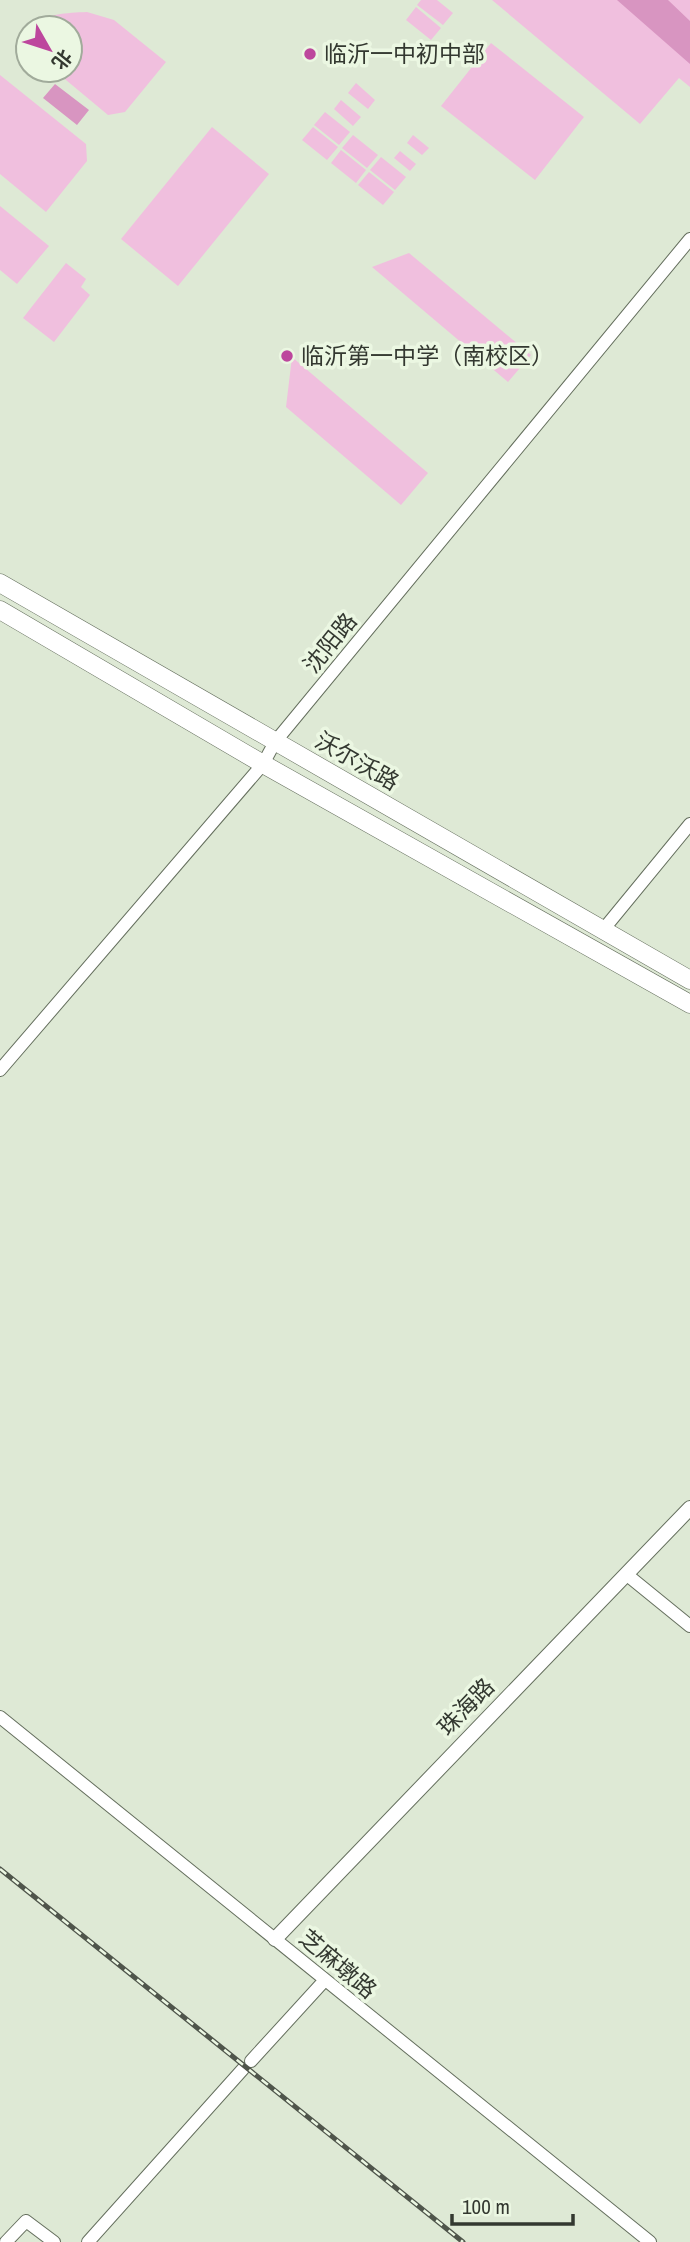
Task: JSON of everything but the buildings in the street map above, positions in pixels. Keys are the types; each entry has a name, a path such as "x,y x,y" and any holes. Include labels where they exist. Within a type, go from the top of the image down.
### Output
{"highway":[{"name":"沃尔沃路","path":"0,583 690,979"},
{"name":"沃尔沃路","path":"0,610 263,764 690,1004"}],"main road":[{"name":"珠海路","path":"275,1938 690,1508"}],"street":[{"name":"沈阳路","path":"0,1070 263,764 275,742 690,239"},
{"path":"603,930 690,824"},
{"path":"626,1574 690,1626"},
{"name":"芝麻墩路","path":"0,1717 650,2242"},
{"path":"88,2242 324,1981"},
{"path":"6,2242 26,2221 54,2242"}],"shaded area":[{"path":"421,0 437,0 453,13 443,25 417,5"},
{"path":"492,0 690,0 690,87 679,78 640,124"},
{"path":"617,0 668,0 690,21 690,64"},
{"path":"416,7 441,28 431,40 406,20"},
{"path":"87,12 114,20 166,62 125,112 108,115 71,84 84,84 84,14 64,14"},
{"path":"491,43 584,117 535,180 441,106"},
{"path":"0,75 86,144 87,161 46,212 0,174"},
{"path":"356,83 375,100 368,109 348,93"},
{"path":"55,84 89,110 77,125 43,98"},
{"path":"341,100 361,117 353,126 334,109"},
{"path":"325,112 350,132 339,145 314,125"},
{"path":"212,127 269,174 178,286 121,239"},
{"path":"313,127 338,147 327,160 302,140"},
{"path":"353,135 378,155 367,168 342,148"},
{"path":"413,135 429,148 422,155 407,143"},
{"path":"341,150 366,170 356,183 331,163"},
{"path":"400,151 416,164 410,171 394,158"},
{"path":"381,157 406,177 395,190 370,170"},
{"path":"369,172 394,192 383,205 358,185"},
{"path":"0,206 49,246 17,284 0,270"},
{"path":"409,253 531,355 508,382 372,267"},
{"path":"66,263 86,279 81,287 90,295 54,342 23,318"},
{"path":"292,357 428,473 401,505 286,407"}],"railway":[{"path":"0,1869 463,2242"}],"place":[{"name":"临沂一中初中部","path":"310,54"},
{"name":"临沂第一中学（南校区）","path":"287,356"}]}
